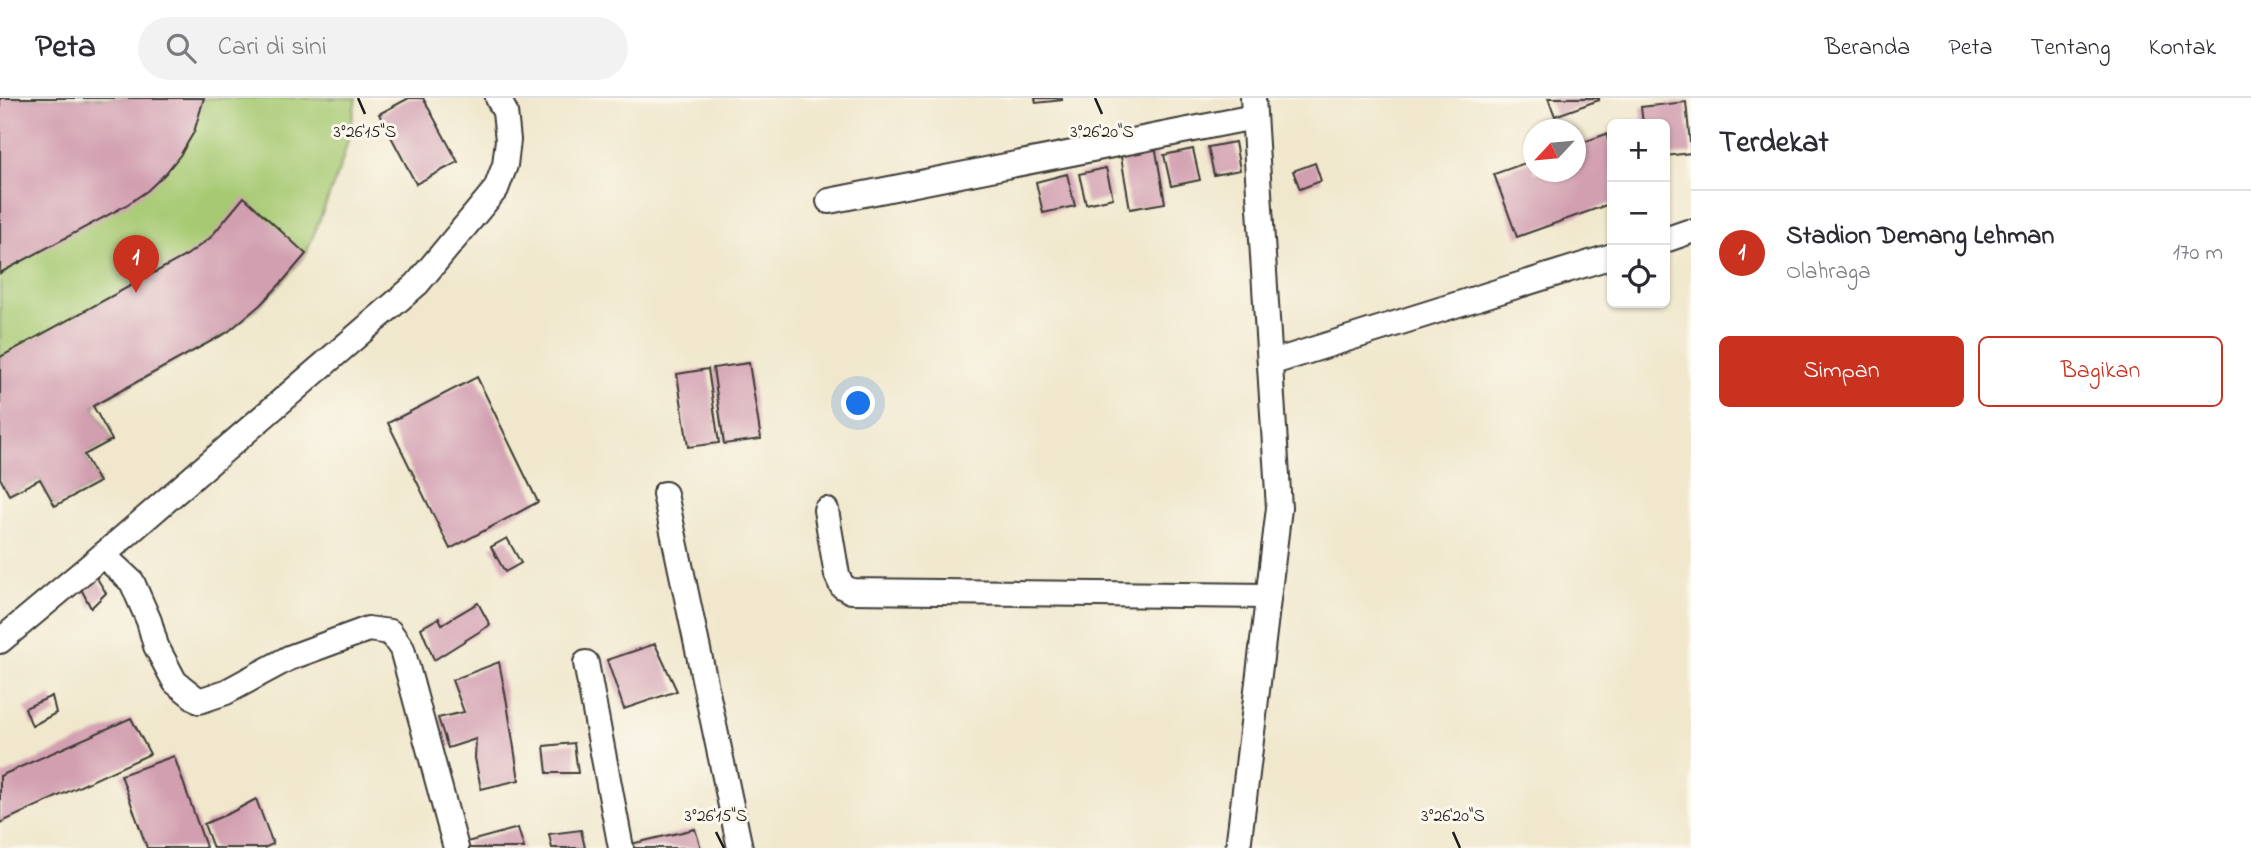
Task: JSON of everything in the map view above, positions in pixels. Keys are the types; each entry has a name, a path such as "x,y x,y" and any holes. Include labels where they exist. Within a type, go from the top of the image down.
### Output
{"street":[{"path":"0,641 416,284 496,189 505,165 508,140 505,112 498,98"},
{"path":"829,201 1254,108 1279,508 1238,848"},
{"path":"1270,363 1607,258"},
{"path":"666,494 740,848"},
{"path":"826,510 837,575 842,586 851,592 1268,596"},
{"path":"103,555 132,582 149,621 156,646 175,682 199,701 226,692 289,658 368,629 390,632 402,649 456,848"},
{"path":"586,663 621,848"}],"green space":[{"path":"0,98 356,98 340,168 306,254 260,305 228,332 93,406 112,440 84,455 99,482 55,506 40,479 9,495 0,478"}],"building":[{"path":"0,98 204,98 194,132 181,154 147,191 125,206 0,273"},
{"path":"409,98 423,98 458,162 416,184 379,114"},
{"path":"1035,98 1062,98 1062,100 1036,103"},
{"path":"1548,98 1599,98 1599,100 1555,116"},
{"path":"1686,102 1691,153 1670,155 1670,119 1642,119 1641,107"},
{"path":"1606,134 1607,205 1517,237 1494,174 1523,164 1523,182 1586,182 1586,141"},
{"path":"1154,139 1165,203 1130,209 1119,145"},
{"path":"1235,142 1240,170 1214,175 1208,147"},
{"path":"1193,149 1200,180 1171,186 1164,155"},
{"path":"1315,163 1321,181 1300,189 1293,171"},
{"path":"1106,168 1113,198 1086,204 1079,174"},
{"path":"1067,174 1075,206 1043,213 1036,182"},
{"path":"244,197 306,254 260,305 228,332 93,406 112,440 84,455 99,482 55,506 40,479 9,495 0,478 0,357 187,255 210,238"},
{"path":"749,363 761,439 724,444 713,368"},
{"path":"708,369 719,443 688,447 677,374"},
{"path":"477,377 538,502 450,549 388,423"},
{"path":"507,538 521,563 505,572 491,547"},
{"path":"95,575 106,593 91,608 79,585"},
{"path":"478,603 490,625 434,660 421,628 439,618 442,624"},
{"path":"655,644 677,691 624,709 607,660"},
{"path":"499,662 519,780 481,789 475,758 476,739 448,748 438,718 464,712 452,680"},
{"path":"52,696 56,713 32,726 25,708"},
{"path":"131,718 150,754 0,823 0,776"},
{"path":"574,743 578,773 547,773 544,746"},
{"path":"174,756 206,847 203,848 147,848 121,775"},
{"path":"256,799 273,844 264,848 213,848 204,824"},
{"path":"518,828 524,848 469,848 467,842"},
{"path":"695,829 701,848 618,848 618,847"},
{"path":"581,830 585,848 552,848 549,834"}],"place":[{"name":"Stadion Demang Lehman","path":"136,293"}]}
